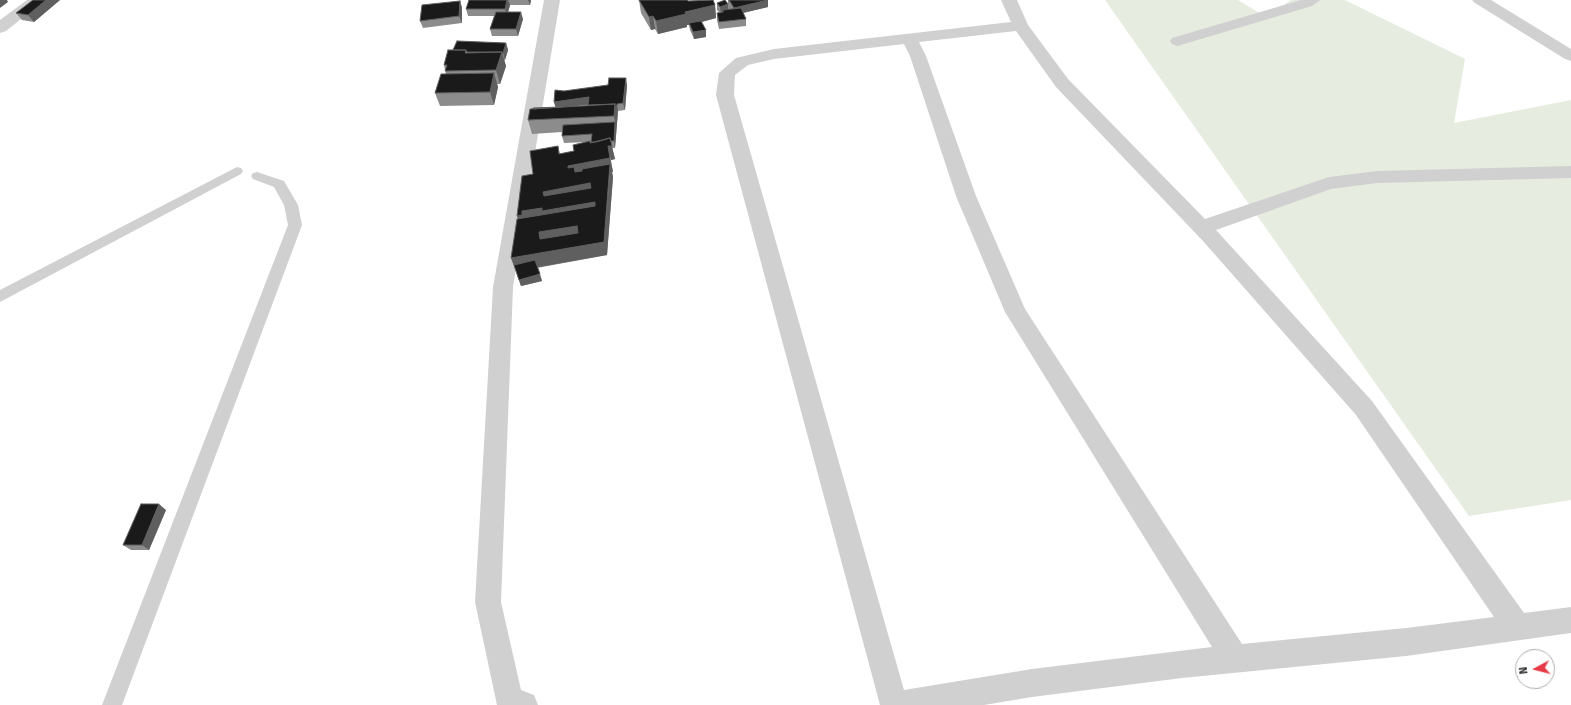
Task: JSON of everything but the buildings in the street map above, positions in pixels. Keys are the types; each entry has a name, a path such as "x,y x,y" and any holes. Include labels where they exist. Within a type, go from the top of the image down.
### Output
{"street":[{"path":"0,28 37,0"},
{"path":"514,703 488,602 503,287 552,0"},
{"path":"1009,0 1020,26 1062,83 1202,227 1364,408 1517,626"},
{"path":"1178,41 1307,3 1312,0"},
{"path":"1480,0 1571,56"},
{"path":"894,705 725,95 727,73 742,61 774,54 1020,26"},
{"path":"909,38 918,56 966,196 1016,312 1235,659"},
{"path":"1202,227 1329,183 1377,177 1570,173"},
{"path":"897,705 1032,683 1235,659 1406,642 1571,620"}],"lane":[{"path":"0,298 237,171"},
{"path":"112,705 294,225 291,205 279,184 257,176"}],"shaded area":[{"path":"1105,0 1238,0 1266,17 1291,0 1345,0 1465,59 1454,123 1571,100 1571,500 1469,516"}]}
